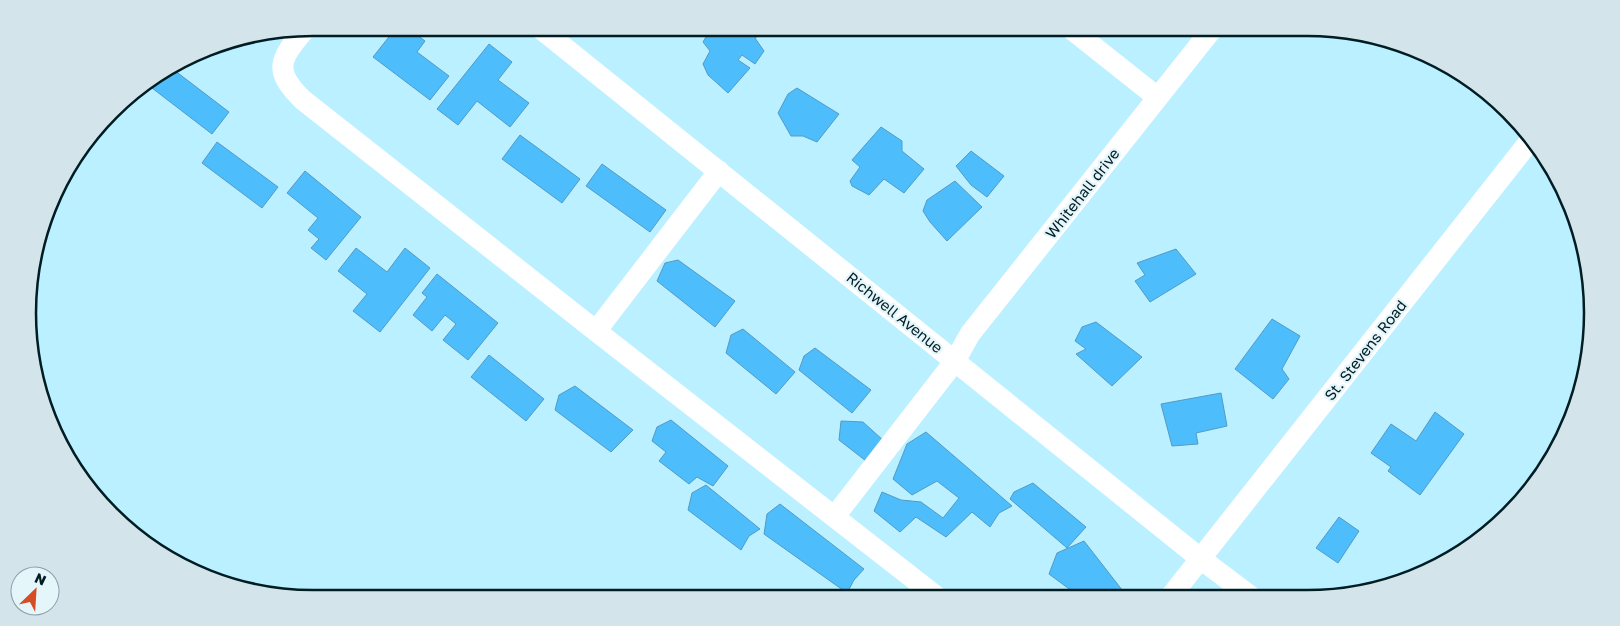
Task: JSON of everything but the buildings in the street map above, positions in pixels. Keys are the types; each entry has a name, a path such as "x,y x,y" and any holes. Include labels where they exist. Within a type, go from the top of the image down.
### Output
{"street":[{"name":"Richwell Avenue","path":"550,36 1242,590"},
{"path":"1080,36 1158,97"},
{"name":"Whitehall drive","path":"835,516 955,361 970,334 1207,36"},
{"path":"299,37 283,60 283,74 290,87 303,100 928,590"},
{"name":"St. Stevens Road","path":"1176,590 1527,145"},
{"path":"596,331 719,170"}]}
